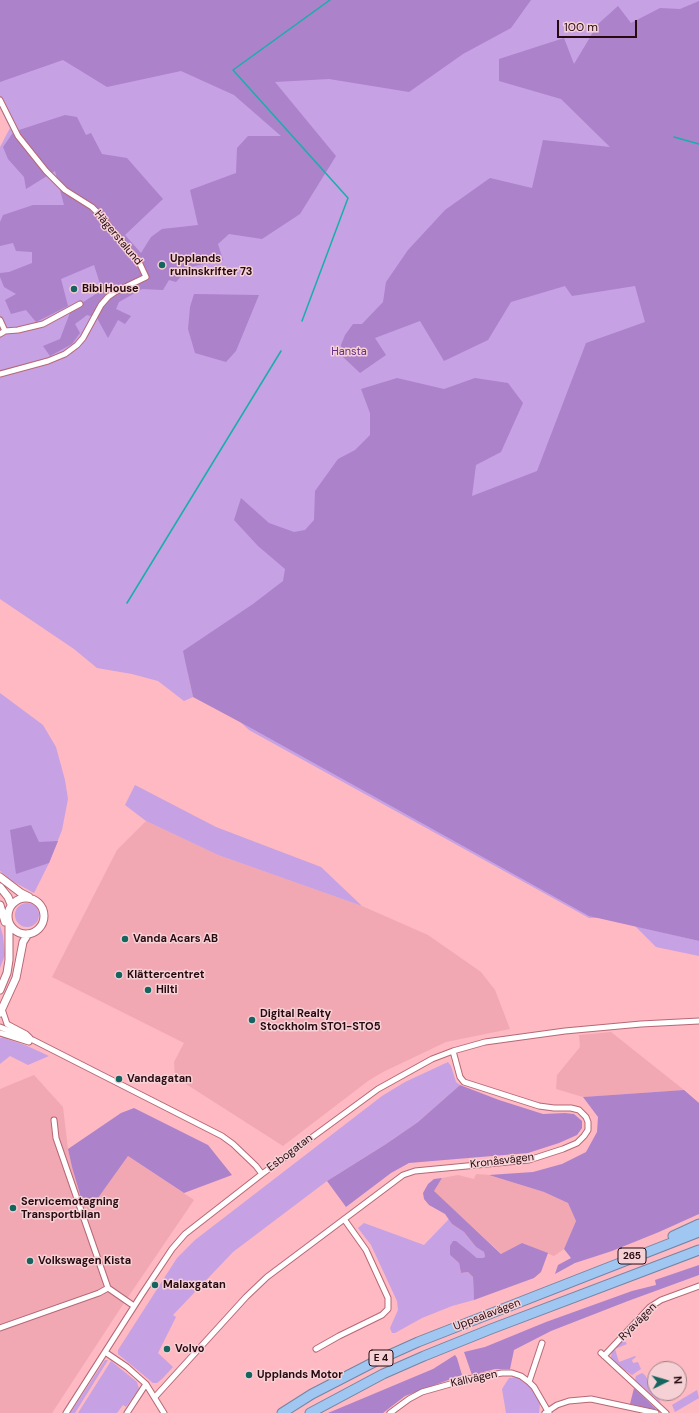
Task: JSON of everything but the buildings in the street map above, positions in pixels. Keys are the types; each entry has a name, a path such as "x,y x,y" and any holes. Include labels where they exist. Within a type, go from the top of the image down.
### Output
{"highway":[{"name":"265","path":"597,1272 699,1224"},
{"name":"Uppsalavägen","path":"282,1413 312,1394 378,1360 418,1342 699,1232"},
{"name":"Uppsalavägen","path":"310,1413 383,1374 424,1356 498,1326 699,1250"}],"main road":[{"path":"0,877 21,893 39,903 43,910 44,916 41,926 33,933 28,934 17,932 9,923"},
{"path":"0,887 8,897 11,904"},
{"path":"0,990 9,960 9,923 7,914 11,904 20,898 31,898"},
{"path":"0,905 9,936"},
{"path":"1,1011 16,978 23,942 28,934"}],"street":[{"name":"Hägerstalund","path":"0,100 18,136 46,171 65,190 92,207 98,213 139,262 146,277 114,292 108,297 101,305 83,338 77,345 65,354 48,361 0,374"},
{"path":"0,334 5,331 18,330 43,324 80,304"},
{"path":"0,320 5,331"},
{"path":"1,1011 7,1024 26,1034 44,1047 222,1136 233,1144 256,1166 262,1174"},
{"name":"Esbogatan","path":"66,1413 134,1306 172,1250 185,1234 262,1174 378,1089 432,1059 453,1051 485,1042 641,1024 699,1021"},
{"path":"0,1028 33,1040"},
{"path":"0,1033 44,1047"},
{"name":"Kronåsvägen","path":"154,1397 251,1292 267,1277 403,1175 415,1171 529,1160 577,1143 588,1130 588,1122 586,1117 579,1110 572,1108 539,1106 464,1082 460,1077 453,1051"},
{"path":"54,1120 56,1138 108,1288 134,1306"},
{"path":"316,1349 382,1315 388,1309 388,1298 366,1250 344,1219"},
{"name":"Ryavägen","path":"666,1413 603,1355 650,1307 661,1300 699,1286"},
{"path":"0,1328 99,1293 108,1288"},
{"path":"529,1382 542,1343"},
{"path":"105,1352 146,1384 164,1413"},
{"name":"Källvägen","path":"390,1413 409,1399 422,1392 468,1379 493,1374 512,1373 520,1376 534,1387 548,1412"},
{"path":"127,1413 146,1384"},
{"path":"548,1412 569,1401 591,1399 656,1413"}],"shaded area":[{"path":"146,821 218,855 362,906 428,935 481,972 495,990 510,1029 446,1042 383,1072 368,1081 283,1146 175,1077 174,1062 184,1043 52,977 117,850"},
{"path":"611,1032 684,1090 583,1097 556,1089 557,1075 580,1047 579,1035"},
{"path":"34,1075 63,1107 68,1149 72,1167 87,1201 98,1198 128,1156 194,1200 52,1413 0,1413 0,1089"},
{"path":"476,1174 489,1175 544,1192 568,1203 576,1221 564,1249 554,1256 522,1243 502,1254 433,1191 442,1178 458,1175 474,1179"}],"green space":[{"name":"Hansta","path":"0,0 699,0 699,917 589,918 249,730 188,673 193,697 184,701 158,681 132,674 97,668 74,649 0,599 0,147 10,128 0,108"},
{"path":"0,0 531,0 511,28 463,54 409,92 329,79 275,82 336,156 300,214 262,239 229,234 218,244 223,260 190,267 176,282 169,280 163,290 142,289 119,302 116,309 131,316 125,324 118,320 108,338 97,318 87,315 75,324 80,333 72,344 50,356 43,346 60,339 71,310 102,290 94,265 61,279 68,306 36,322 26,310 11,314 5,300 16,294 4,287 0,273 9,272 32,263 32,252 16,251 13,243 0,246 0,222 3,215 33,205 64,205 55,171 26,189 24,177 8,159 3,147 12,134 19,130 65,115 77,117 86,135 91,133 102,154 127,158 163,199 125,235 141,253 151,237 162,229 198,225 190,190 236,173 237,148 248,136 281,136 234,95 181,71 107,87 63,60 0,82"},
{"path":"699,1 699,941 589,916 193,697 183,651 253,604 283,581 285,569 258,546 234,520 241,498 269,523 294,532 305,530 314,520 315,491 338,459 355,450 370,435 370,413 361,389 397,378 444,389 475,378 508,383 523,403 501,452 476,465 472,496 537,471 586,343 645,322 635,286 572,296 565,286 511,302 488,340 444,361 420,321 375,338 386,355 360,373 343,357 341,345 345,335 353,324 362,324 383,302 386,282 408,250 445,210 490,178 532,188 543,140 610,147 561,99 499,81 499,59 564,38 574,64 598,24 618,6 631,23 660,8 680,9"},
{"path":"194,294 259,295 236,351 226,362 195,353 188,329 190,307"},
{"path":"0,693 43,725 56,747 65,780 68,799 62,830 49,863 34,893 12,881 0,871"},
{"path":"135,785 216,827 321,867 362,906 218,855 146,821 125,805"},
{"path":"31,825 39,842 58,841 49,863 16,874 10,830"},
{"path":"27,903 35,907 39,915 35,923 27,927 19,923 15,915 19,907"},
{"path":"0,925 5,955 0,968"},
{"path":"635,926 699,941 699,956 656,947"},
{"path":"0,1038 25,1045 49,1056 28,1065 10,1056 0,1064"},
{"path":"448,1062 451,1066 456,1082 460,1085 418,1122 327,1181 233,1252 173,1315 176,1317 158,1353 173,1367 162,1379 157,1383 153,1383 118,1354 118,1350 177,1258 195,1240 382,1096 405,1082"},
{"path":"460,1085 499,1100 543,1114 574,1114 582,1121 582,1128 577,1135 559,1143 528,1153 409,1163 391,1173 346,1207 327,1181 418,1122"},
{"path":"684,1090 699,1103 699,1214 612,1251 575,1263 555,1274 558,1265 571,1258 564,1249 576,1221 568,1203 544,1192 489,1175 533,1172 562,1164 586,1152 597,1132 598,1117 583,1097"},
{"path":"134,1108 208,1145 232,1175 184,1193 128,1156 98,1198 82,1201 68,1149 121,1113"},
{"path":"442,1178 434,1191 501,1254 522,1243 548,1253 541,1272 534,1278 474,1300 473,1277 468,1272 461,1273 459,1263 450,1255 450,1246 453,1241 456,1241 477,1258 485,1257 484,1252 476,1247 464,1232 452,1224 445,1214 429,1205 424,1199 423,1193 428,1184 434,1179"},
{"path":"449,1219 452,1224 464,1232 476,1247 484,1252 485,1257 482,1258 477,1258 472,1254 450,1255 459,1263 461,1273 468,1272 473,1277 474,1300 452,1306 422,1318 395,1333 392,1333 390,1328 398,1310 397,1301 371,1245 358,1228 364,1223 424,1245"},
{"path":"699,1265 699,1275 551,1331 514,1350 510,1369 495,1369 472,1375 464,1352 485,1347 546,1322 632,1291 656,1285 655,1280"},
{"path":"622,1340 624,1340 627,1344 615,1349 619,1362 635,1356 636,1357 632,1360 633,1363 638,1362 641,1369 632,1375 621,1368 612,1360 611,1357 612,1351"},
{"path":"455,1355 462,1375 405,1396 383,1413 328,1413 433,1369"},
{"path":"105,1360 108,1360 75,1413 70,1413"},
{"path":"111,1361 137,1382 139,1389 126,1407 123,1405 117,1413 78,1413"},
{"path":"642,1373 645,1375 647,1378 647,1391 635,1380 636,1376"},
{"path":"517,1377 526,1382 534,1391 540,1404 539,1413 506,1413 502,1389 509,1378"},
{"path":"634,1388 656,1410 630,1404"},
{"path":"697,1390 699,1398 675,1412 672,1405 679,1401 687,1401 687,1396"}],"waterway":[{"path":"302,321 348,198 233,70 330,0"},
{"path":"674,137 699,144"},
{"path":"127,603 281,351"}],"place":[{"name":"Upplands runinskrifter 73","path":"162,265"},
{"name":"Bibi House","path":"74,289"},
{"name":"Vanda Acars AB","path":"125,939"},
{"name":"Klättercentret","path":"119,975"},
{"name":"Hilti","path":"148,990"},
{"name":"Digital Realty Stockholm STO1-STO5","path":"252,1020"},
{"name":"Vandagatan","path":"119,1079"},
{"name":"Servicemotagning Transportbilan","path":"13,1208"},
{"name":"Volkswagen Kista","path":"30,1261"},
{"name":"Malaxgatan","path":"155,1285"},
{"name":"Volvo","path":"167,1349"},
{"name":"Upplands Motor","path":"249,1375"}]}
